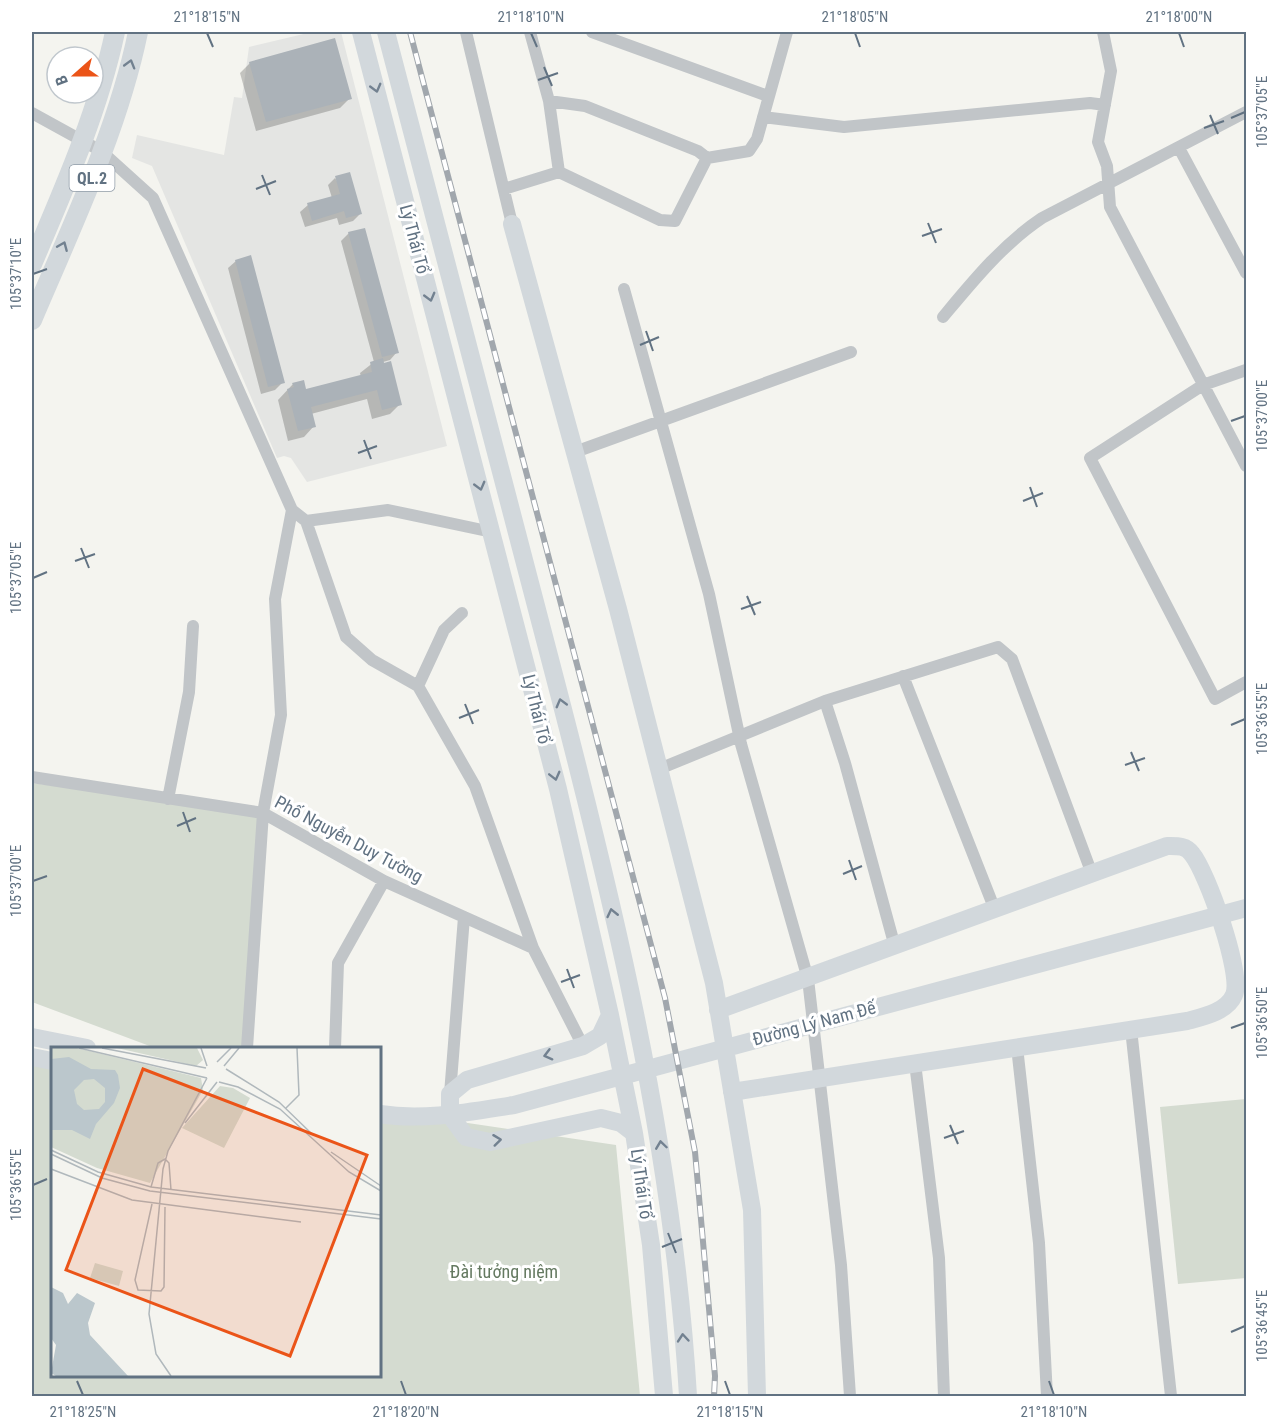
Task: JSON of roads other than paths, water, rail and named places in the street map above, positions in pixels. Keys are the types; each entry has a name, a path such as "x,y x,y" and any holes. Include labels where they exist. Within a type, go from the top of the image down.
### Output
{"main road":[{"name":"QL.2","path":"32,264 71,170 108,61 115,32"},
{"name":"QL.2","path":"32,320 101,151 132,62 138,32"}],"street":[{"name":"Lý Thái Tổ","path":"361,32 558,789 610,1015 634,1133 646,1215 664,1396"},
{"name":"Lý Thái Tổ","path":"386,32 582,782 618,938 659,1130 671,1211 688,1396"},
{"path":"466,32 512,224 659,768 718,1010 752,1210 758,1396"},
{"path":"530,32 549,101 559,172"},
{"path":"592,32 768,96"},
{"path":"549,101 585,106 698,151 707,158 749,151 757,139 787,32"},
{"path":"1103,32 1111,71 1098,142 1107,166 1110,207 1246,466"},
{"path":"763,117 844,127 1090,103 1105,105"},
{"path":"943,317 974,279 1020,232 1042,218 1108,186 1246,112"},
{"path":"32,113 101,151 153,198 292,510 306,520 346,637 372,660 418,686 475,786 533,948 583,1046"},
{"path":"1179,148 1246,273"},
{"path":"504,189 559,172 660,219 675,221 707,158"},
{"path":"624,289 708,594 740,735 808,980 841,1265 850,1396"},
{"path":"575,452 851,352"},
{"path":"1246,370 1203,385 1090,458 1215,699 1246,682"},
{"path":"248,1047 263,813 281,715 275,599 292,510"},
{"path":"306,520 388,510 492,532"},
{"path":"418,686 444,630 462,613"},
{"path":"168,799 189,692 193,626"},
{"path":"659,768 825,701 999,646 1012,658 1092,874"},
{"path":"903,676 995,910"},
{"path":"825,701 895,947"},
{"name":"Phố Nguyễn Duy Tường","path":"32,777 263,813 384,880 533,948"},
{"path":"718,1010 808,980 1167,846 1180,846 1192,853 1221,917 1236,981 1234,996 1212,1014 1131,1029 732,1092"},
{"path":"335,1047 338,963 384,880"},
{"name":"Đường Lý Nam Đế","path":"381,1114 400,1117 450,1115 514,1105 837,1016 1221,917 1246,908"},
{"path":"464,916 450,1115 466,1137 490,1142 601,1118 621,1123 634,1133"},
{"path":"594,944 618,938"},
{"path":"450,1094 467,1080 583,1046 600,1036 610,1015"},
{"path":"1131,1029 1171,1396"},
{"path":"32,1037 82,1047"},
{"path":"1017,1047 1039,1243 1047,1396"},
{"path":"32,1057 51,1061"},
{"path":"915,1063 939,1257 944,1396"},
{"path":"646,1215 671,1211"}],"railway":[{"path":"410,32 665,998 695,1152 715,1376 714,1396"}],"park label":[{"name":"Đài tưởng niệm","path":"504,1271"}]}
